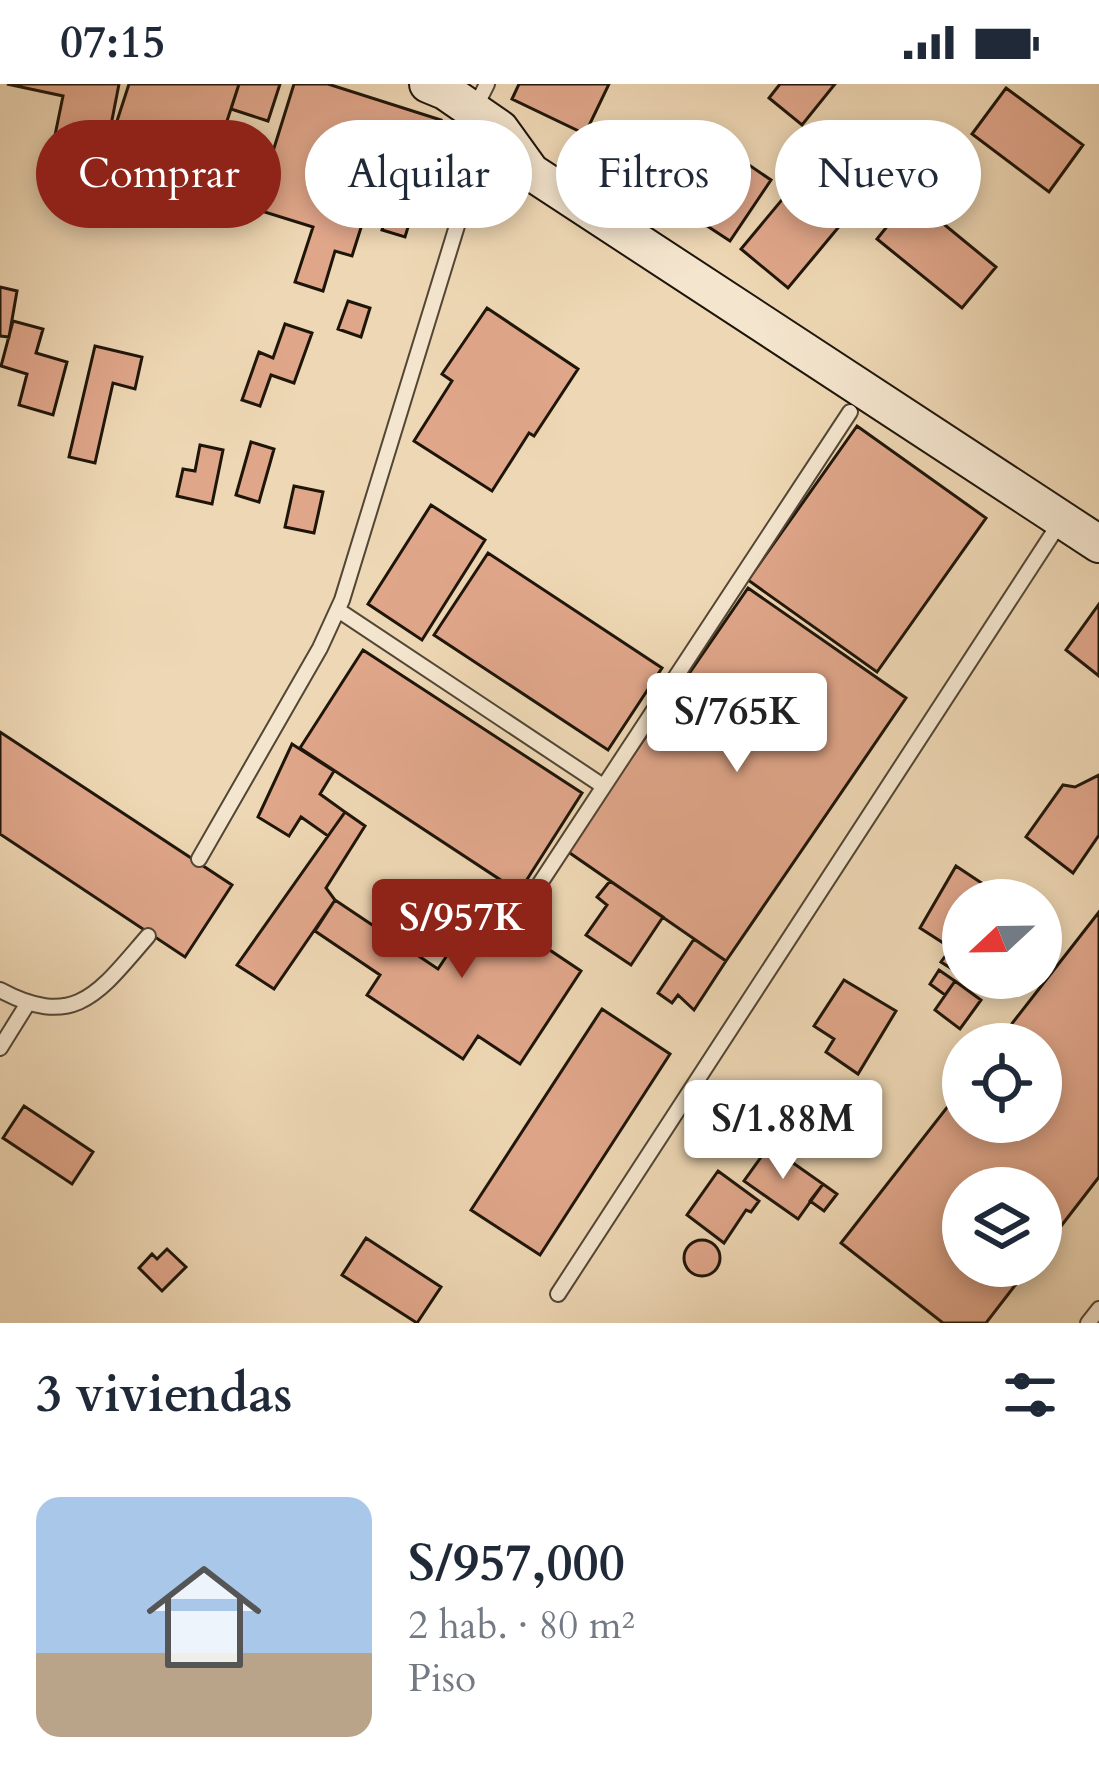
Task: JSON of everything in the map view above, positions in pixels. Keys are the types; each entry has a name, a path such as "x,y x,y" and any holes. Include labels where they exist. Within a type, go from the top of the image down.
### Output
{"main road":[{"path":"428,84 487,108 531,172 1099,544"}],"lane":[{"path":"199,859 338,610 472,177 487,108"},
{"path":"535,891 850,412"},
{"path":"558,1294 1062,520"},
{"path":"338,610 603,786"},
{"path":"0,990 43,1007 81,1003 109,981 148,936"},
{"path":"0,1048 28,1003"},
{"path":"1088,1323 1099,1309"}],"building":[{"path":"7,84 119,84 112,120 58,120 63,96"},
{"path":"129,84 239,84 227,120 117,120"},
{"path":"239,84 280,84 268,120 231,109"},
{"path":"294,84 328,84 441,120 305,120 305,225 281,217 281,126"},
{"path":"519,84 609,84 592,120 556,120 512,99"},
{"path":"780,84 835,84 806,120 796,120 769,98"},
{"path":"1006,88 1083,145 1049,192 981,141 981,122"},
{"path":"751,166 771,180 751,210"},
{"path":"775,208 775,228 838,228 788,288 741,249"},
{"path":"313,228 361,228 352,256 335,251 323,291 295,282"},
{"path":"383,228 408,228 405,237"},
{"path":"710,228 739,228 730,241"},
{"path":"886,228 948,228 996,267 962,308 877,239"},
{"path":"0,287 17,291 9,337 0,336"},
{"path":"348,301 370,308 361,337 338,329"},
{"path":"487,308 578,369 492,491 414,441 452,381 442,374"},
{"path":"13,321 43,329 36,353 67,362 53,415 19,405 27,374 1,366"},
{"path":"285,324 312,333 294,383 271,375 260,406 242,400 259,352 273,358"},
{"path":"95,346 142,357 135,389 113,383 95,463 69,457"},
{"path":"857,426 986,518 877,672 748,580"},
{"path":"251,442 274,449 259,502 236,495"},
{"path":"200,445 223,450 212,504 177,496 183,469 195,471"},
{"path":"294,486 323,492 314,533 285,527"},
{"path":"431,505 485,540 422,640 368,604"},
{"path":"488,553 662,668 608,750 434,635"},
{"path":"748,588 906,698 726,961 567,851"},
{"path":"1099,604 1099,676 1066,650"},
{"path":"363,650 582,793 519,892 300,748"},
{"path":"0,732 232,885 185,957 0,834"},
{"path":"292,744 334,771 320,794 345,812 328,836 301,817 289,836 258,817"},
{"path":"1099,775 1099,835 1073,873 1026,837 1063,785 1075,787"},
{"path":"345,812 365,826 326,888 335,900 274,989 237,965"},
{"path":"956,866 976,879 948,879"},
{"path":"610,881 663,917 631,965 586,935 607,905 597,897"},
{"path":"942,890 942,942 920,928"},
{"path":"335,900 438,969 481,904 581,971 520,1064 478,1036 463,1059 367,995 380,975 315,931"},
{"path":"1099,912 1099,1177 1062,1225 1062,1167 942,1167 942,1287 1014,1287 986,1323 943,1323 841,1243 942,1114 942,1143 1062,1143 1062,1023 1012,1023 1031,999 1062,999 1062,959"},
{"path":"694,939 726,961 694,1010 678,995 672,1003 658,993"},
{"path":"939,970 942,972 942,993 930,984"},
{"path":"844,980 896,1011 858,1074 826,1052 834,1039 814,1026"},
{"path":"943,999 981,1000 964,1023 952,1023 935,1010"},
{"path":"602,1009 670,1054 540,1255 471,1210"},
{"path":"24,1106 93,1152 72,1184 3,1138"},
{"path":"769,1146 823,1184 798,1219 744,1181"},
{"path":"718,1171 759,1201 751,1212 746,1210 724,1243 687,1215"},
{"path":"823,1184 837,1194 824,1211 810,1201"},
{"path":"366,1238 441,1287 417,1323 342,1275"},
{"path":"702,1240 715,1245 720,1258 715,1271 702,1276 689,1271 684,1258 689,1245"},
{"path":"167,1249 186,1267 162,1291 139,1268 152,1254 157,1259"}]}
